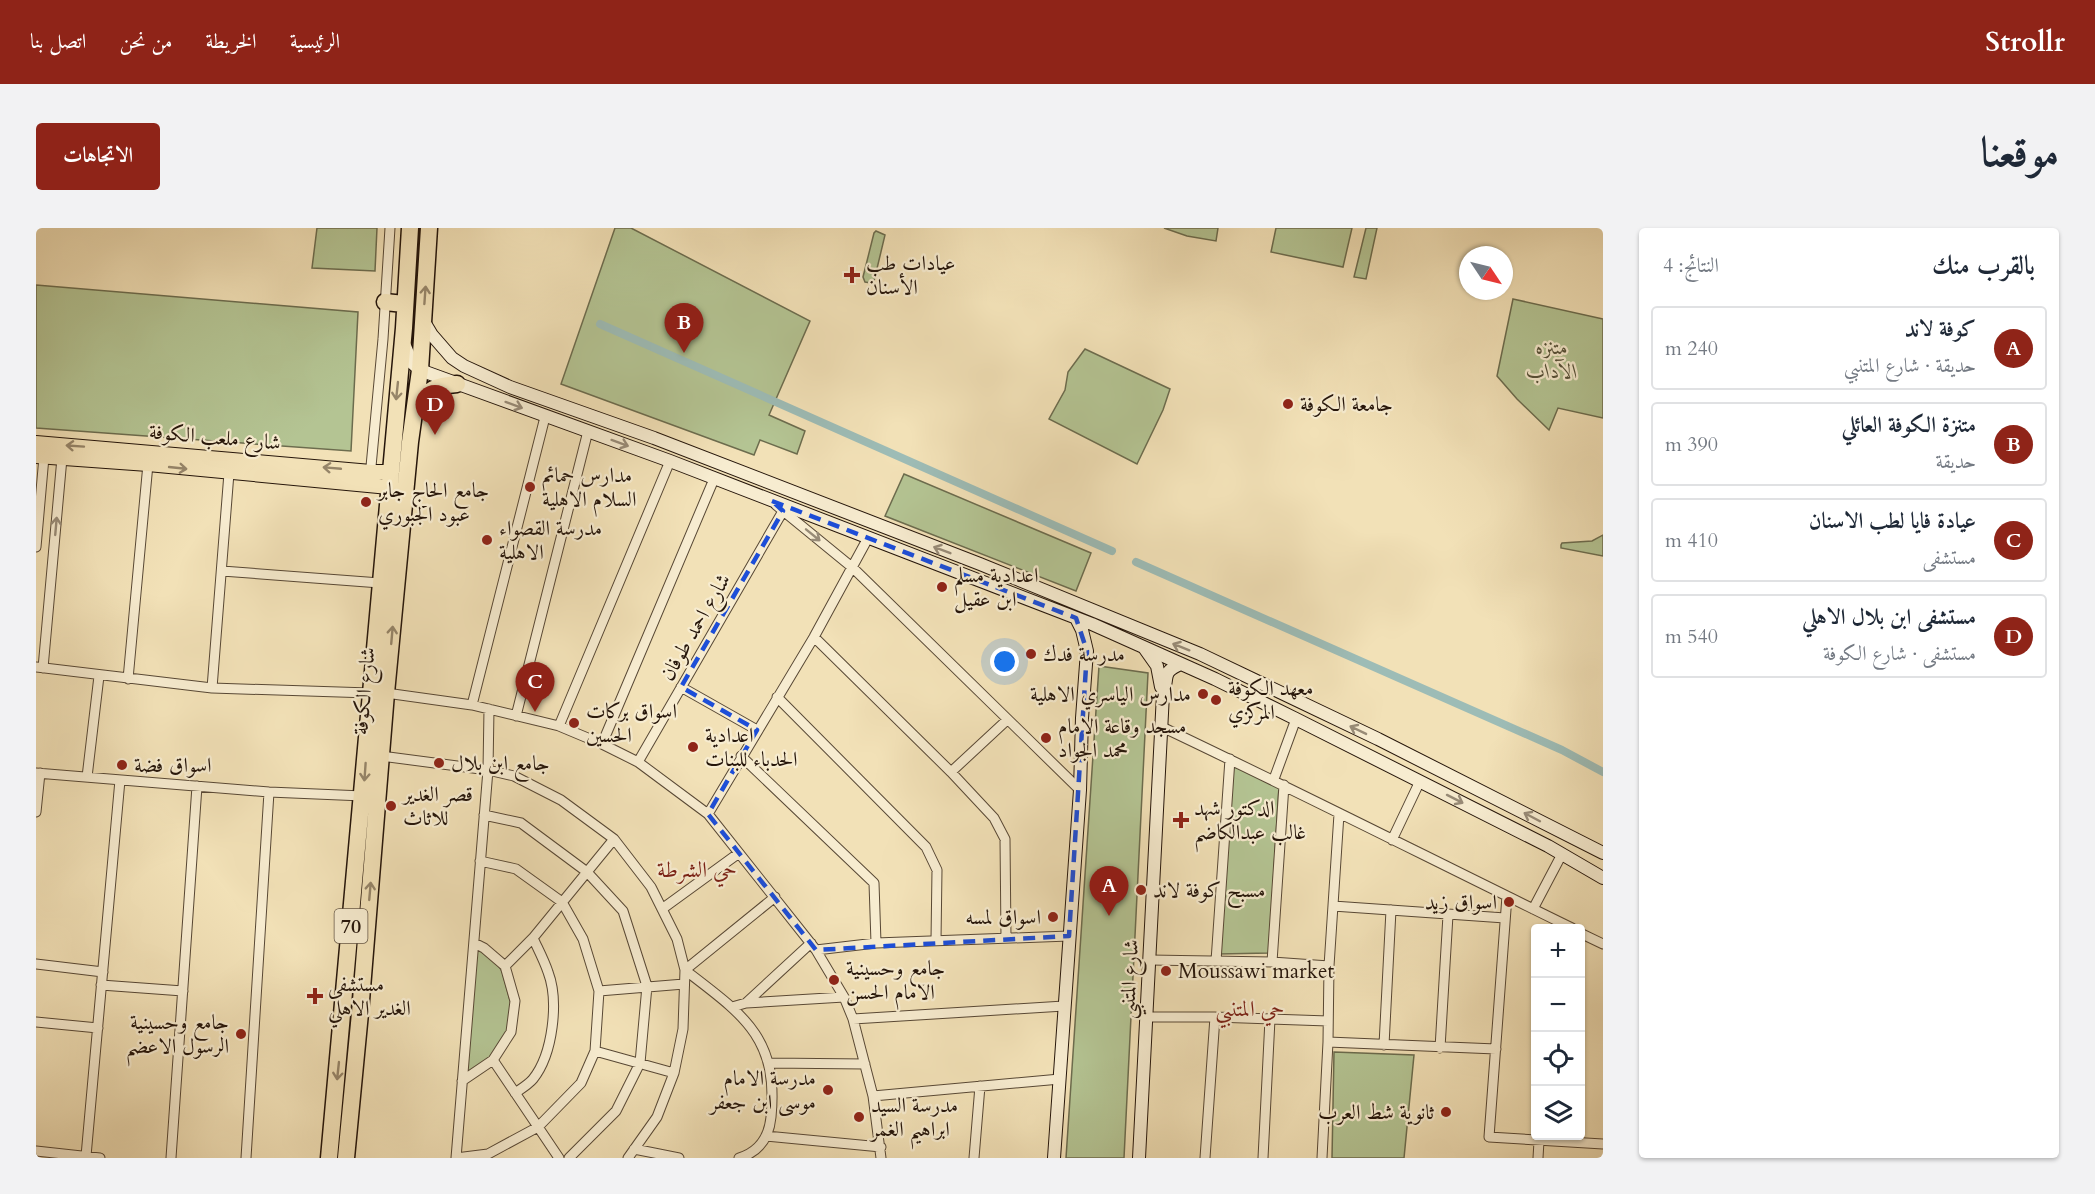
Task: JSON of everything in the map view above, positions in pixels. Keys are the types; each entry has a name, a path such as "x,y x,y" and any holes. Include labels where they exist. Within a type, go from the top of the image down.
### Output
{"highway":[{"name":"شارع الكوفة","path":"346,1158 381,756 378,693 380,583 404,328 410,228"},
{"name":"شارع الكوفة","path":"329,1158 363,796 420,370 429,228"},
{"path":"386,303 404,304"},
{"path":"416,407 432,389 457,384"},
{"path":"392,445 399,440 410,442"},
{"path":"347,974 351,1007 357,1008 361,1001"},
{"path":"341,1039 344,1031 353,1032 353,1051 356,1060"}],"main road":[{"path":"423,320 452,357 464,366 510,387 654,438 980,564 1200,654 1378,739 1603,853"},
{"path":"404,328 407,355 420,370 670,461 1107,631 1296,719 1548,846 1603,878"},
{"path":"480,393 476,386 478,382 483,377 488,377"},
{"name":"شارع ملعب الكوفة","path":"36,443 102,454 371,472 389,480"},
{"name":"شارع ملعب الكوفة","path":"40,457 62,458 102,454"},
{"name":"شارع ملعب الكوفة","path":"128,456 148,464 369,486 389,480"},
{"path":"840,527 838,519 845,512"},
{"path":"1076,618 1088,651"},
{"path":"1054,1158 1088,651 1095,636 1107,631"},
{"name":"شارع المتنبي","path":"1143,647 1157,666 1163,694"},
{"name":"شارع المتنبي","path":"1139,1158 1163,694 1167,673 1181,664"},
{"path":"1548,846 1556,838 1555,829"},
{"path":"1565,855 1568,844 1574,841 1580,842"}],"street":[{"path":"369,486 386,303 390,228"},
{"path":"472,705 545,417"},
{"path":"516,716 588,431"},
{"path":"36,547 40,457"},
{"path":"62,458 39,668 212,688 378,693 472,705 559,726 638,762 708,814 814,946 844,997 853,1019 873,1096 881,1158"},
{"path":"559,726 670,461"},
{"path":"128,679 148,464"},
{"path":"212,688 229,473"},
{"path":"602,744 714,479"},
{"path":"772,501 853,568 1080,790"},
{"name":"شارع احمد طوفان","path":"638,762 783,511"},
{"path":"708,814 814,637 868,538"},
{"path":"222,571 380,583"},
{"path":"814,637 951,772 994,818 1005,839 1006,938"},
{"path":"87,777 99,676"},
{"path":"681,687 757,730"},
{"path":"777,697 926,847 937,870 936,940"},
{"path":"480,861 516,869 562,902 584,939 599,991 595,1051 581,1083 538,1127 488,1154 456,1158 480,861 488,770 489,709"},
{"path":"1274,779 1296,719"},
{"path":"951,772 1007,720"},
{"path":"1162,727 1274,779 1533,909 1556,924"},
{"path":"381,756 488,770 514,776 561,800 614,838 651,887 677,939 685,970 683,1029 674,1072 657,1117 628,1158"},
{"path":"741,756 874,883 876,943"},
{"path":"1216,961 1230,759"},
{"path":"36,812 38,773 269,792 363,796"},
{"path":"86,1156 120,780"},
{"path":"1392,840 1420,781"},
{"path":"1272,962 1284,785"},
{"path":"171,1158 197,786"},
{"path":"246,1158 269,792"},
{"path":"1322,1158 1329,966 1340,814"},
{"path":"484,815 521,823 587,872 622,911 647,986 640,1063 616,1111 569,1158"},
{"path":"505,966 533,938 614,838"},
{"path":"662,909 739,853"},
{"path":"1533,909 1565,855"},
{"path":"1507,896 1489,1137 1531,1138"},
{"path":"685,970 775,897"},
{"path":"1334,906 1505,918"},
{"path":"1383,1045 1391,910"},
{"path":"1440,1048 1448,915"},
{"path":"1585,935 1603,944"},
{"path":"746,1003 814,946 1069,936"},
{"path":"515,1094 532,1080 542,1066 549,1046 553,1001 549,974 533,938"},
{"path":"462,1081 493,1060 511,1032 515,1001 505,966 484,948 474,943"},
{"path":"1150,960 1272,962 1329,966"},
{"path":"36,964 103,972"},
{"path":"685,970 732,1007 757,1036 770,1063 771,1119 766,1136 756,1154 739,1158"},
{"path":"599,991 684,984"},
{"path":"101,985 183,991"},
{"path":"732,1007 746,1003 844,997"},
{"path":"853,1019 1064,1006"},
{"path":"1147,1017 1328,1021"},
{"path":"1205,1158 1215,1017"},
{"path":"1263,1158 1270,1019"},
{"path":"36,1022 98,1028"},
{"path":"1328,1042 1496,1049"},
{"path":"595,1051 674,1072"},
{"path":"493,1060 559,1158"},
{"path":"770,1063 865,1065"},
{"path":"873,1096 1060,1079"},
{"path":"974,1158 980,1086"},
{"path":"766,1136 881,1148"},
{"path":"1538,1158 1546,1140"},
{"path":"1557,1140 1603,1144"},
{"path":"634,1149 679,1158"},
{"path":"36,1151 100,1158"}],"highlighted area":[{"path":"772,501 1076,618 1087,651 1069,936 816,950 708,814 757,730 681,687 783,511"}],"green space":[{"path":"317,228 377,228 375,271 312,268"},
{"path":"615,228 631,228 810,321 769,415 805,431 797,454 760,440 754,455 561,384"},
{"path":"1164,228 1218,228 1216,241 1187,236"},
{"path":"1276,228 1352,228 1343,267 1271,252"},
{"path":"1366,228 1377,228 1366,279 1354,277"},
{"path":"876,231 885,235 874,281 871,283 865,282 863,277"},
{"path":"36,285 358,312 351,451 36,428"},
{"name":"متنزه الآداب","path":"1513,299 1603,319 1603,418 1558,408 1549,430 1497,376"},
{"path":"1085,349 1170,389 1163,410 1137,464 1049,419 1065,390 1068,372"},
{"path":"904,474 1091,553 1076,591 885,516"},
{"path":"1603,535 1603,556 1561,548 1562,543 1592,541"},
{"path":"1099,666 1148,673 1124,1158 1066,1158"},
{"path":"1233,766 1279,786 1269,953 1219,954"},
{"path":"474,947 495,961 502,971 511,1004 507,1031 490,1059 464,1076"},
{"path":"1334,1052 1414,1055 1404,1158 1332,1158"}],"waterway":[{"path":"600,324 1112,551"},
{"path":"1136,562 1562,750 1603,772"}],"place":[{"name":"عيادات طب الأسنان","path":"852,275"},
{"name":"متنزة الكوفة العائلي","path":"684,353"},
{"name":"جامعة الكوفة","path":"1288,404"},
{"name":"مستشفى ابن بلال الاهلي","path":"435,435"},
{"name":"مدارس حمائم السلام الاهلية","path":"530,487"},
{"name":"جامع الحاج جابر عبود الجبوري","path":"366,502"},
{"name":"مدرسة القصواء الاهلية","path":"487,540"},
{"name":"اعدادية مسلم ابن عقيل","path":"942,587"},
{"name":"مدرسة فدك","path":"1031,654"},
{"name":"مدارس الياسري الاهلية","path":"1203,694"},
{"name":"معهد الكوفة المركزي","path":"1216,700"},
{"name":"عيادة فايا لطب الاسنان","path":"535,712"},
{"name":"اسواق بركات الحسين","path":"574,723"},
{"name":"مسجد وقاعة الامام محمد الجواد","path":"1046,738"},
{"name":"اعدادية الحدباء للبنات","path":"693,747"},
{"name":"جامع ابن بلال","path":"439,763"},
{"name":"اسواق فضة","path":"122,765"},
{"name":"قصر الغدير للاثاث","path":"391,806"},
{"name":"الدكتور شهد غالب عبدالكاضم","path":"1181,820"},
{"name":"مسبح كوفة لاند","path":"1141,890"},
{"name":"اسواق زيد","path":"1509,902"},
{"name":"كوفة لاند","path":"1109,916"},
{"name":"اسواق لمسه","path":"1053,917"},
{"name":"Moussawi market","path":"1166,971"},
{"name":"جامع وحسينية الامام الحسن","path":"834,980"},
{"name":"مستشفى الغدير الاهلي","path":"315,996"},
{"name":"جامع وحسينية الرسول الاعضم","path":"241,1034"},
{"name":"مدرسة الامام موسى ابن جعفر","path":"828,1090"},
{"name":"ثانوية شط العرب","path":"1446,1112"},
{"name":"مدرسة السيد ابراهيم الغمر","path":"859,1117"}],"district":[{"name":"حي الشرطة","path":"697,869"},
{"name":"حي المتنبي","path":"1250,1008"}]}
